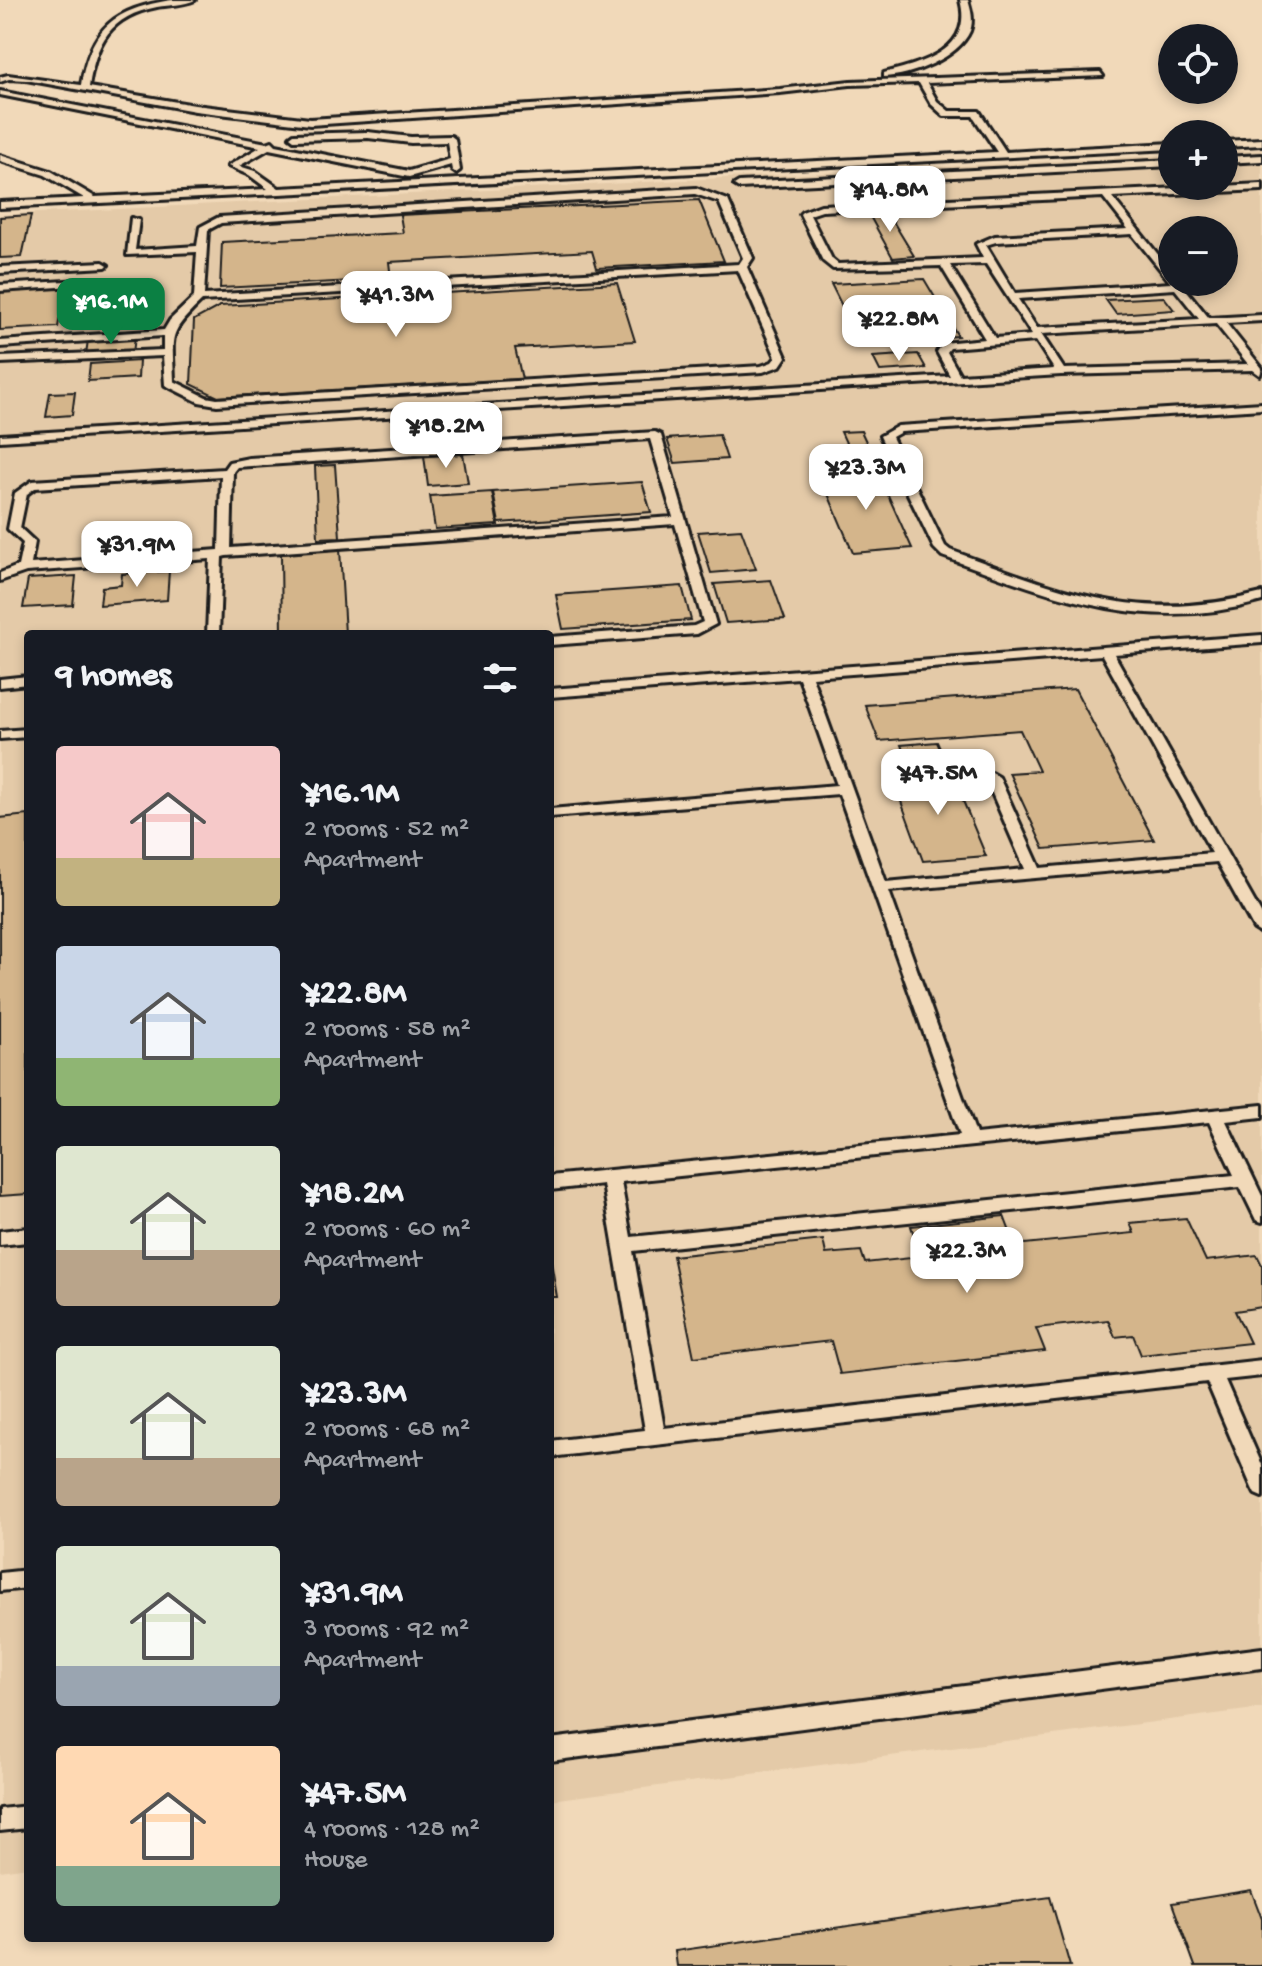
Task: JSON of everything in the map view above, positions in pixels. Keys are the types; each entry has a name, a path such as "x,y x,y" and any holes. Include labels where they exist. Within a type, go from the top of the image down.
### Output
{"lane":[{"path":"85,88 96,41 113,20 142,7 191,0"},
{"path":"850,83 907,70 947,53 967,30 968,10 964,0"},
{"path":"0,80 26,78 195,108 310,122 850,83 1100,74"},
{"path":"922,81 934,102 947,114 976,113 1004,156"},
{"path":"0,93 409,174 454,161"},
{"path":"294,137 310,122"},
{"path":"278,192 252,173 232,166 281,139 294,137 368,135 411,140 451,139 459,183"},
{"path":"1238,143 1262,142"},
{"path":"0,205 1158,147"},
{"path":"0,158 42,168 91,199"},
{"path":"327,158 341,167 345,177 343,189"},
{"path":"1238,159 1262,158"},
{"path":"739,185 1158,164"},
{"path":"238,193 252,185 255,178"},
{"path":"989,261 836,267 828,261 805,214 821,208 1262,187"},
{"path":"199,298 204,227 225,219 693,191 723,200 748,258 742,267"},
{"path":"1106,195 1158,261"},
{"path":"134,220 130,253 202,249"},
{"path":"1061,372 980,246 990,240 1134,231"},
{"path":"944,263 991,340"},
{"path":"0,270 103,265"},
{"path":"742,267 781,357 776,364 763,369 213,402 169,383 168,333 174,322 199,298 742,267"},
{"path":"0,288 99,282"},
{"path":"1011,296 1158,283"},
{"path":"1189,296 1259,371"},
{"path":"957,379 942,352 945,346 1036,334 1262,318"},
{"path":"0,344 168,333"},
{"path":"0,360 170,353"},
{"path":"0,438 1061,372 1259,371"},
{"path":"1262,406 898,429 886,436 940,548 946,553 1076,599 1163,611 1241,605 1262,597"},
{"path":"213,630 227,472 233,464 655,435 711,620 708,626 697,630 554,641"},
{"path":"24,568 29,542 14,529 20,495 28,486 227,472"},
{"path":"0,577 24,568 681,520"},
{"path":"554,693 1262,639"},
{"path":"1106,651 1262,929"},
{"path":"804,674 970,1140"},
{"path":"0,683 24,680"},
{"path":"0,735 24,733"},
{"path":"992,777 1035,874"},
{"path":"554,813 845,789"},
{"path":"880,887 1222,857"},
{"path":"554,1183 1262,1111"},
{"path":"1215,1116 1262,1215"},
{"path":"611,1177 656,1437"},
{"path":"623,1245 1245,1180"},
{"path":"0,1238 24,1235"},
{"path":"554,1449 1262,1368"},
{"path":"1213,1374 1262,1488"},
{"path":"0,1582 24,1579"},
{"path":"554,1749 1262,1658"},
{"path":"0,1820 24,1817"}],"shaded area":[{"path":"1262,150 1262,1708 554,1799 554,630 24,630 24,1868 0,1871 0,215 1158,156 1158,200 1238,200 1238,151"}],"building":[{"path":"699,200 724,261 597,268 592,251 389,262 391,279 220,288 222,242 403,233 400,215"},
{"path":"886,210 914,256 893,258 867,211"},
{"path":"31,215 22,257 0,258 0,217"},
{"path":"924,279 958,336 860,342 831,284"},
{"path":"617,283 635,341 515,348 522,379 218,397 191,384 194,320 220,306"},
{"path":"65,288 58,327 0,330 0,291"},
{"path":"1164,297 1174,310 1116,314 1106,300"},
{"path":"135,337 133,353 86,354 88,340"},
{"path":"918,354 926,368 880,371 873,357"},
{"path":"139,361 138,378 88,381 90,364"},
{"path":"75,392 72,415 46,417 50,393"},
{"path":"861,431 877,465 857,467 841,432"},
{"path":"719,435 727,459 675,463 667,439"},
{"path":"463,454 468,483 428,486 424,456"},
{"path":"335,465 340,537 318,538 315,466"},
{"path":"877,471 912,548 853,553 820,475"},
{"path":"642,482 651,512 499,523 493,492"},
{"path":"492,492 498,525 435,529 430,496"},
{"path":"741,529 756,569 711,573 698,532"},
{"path":"340,549 345,630 282,630 281,554"},
{"path":"169,571 167,600 100,605 102,587 121,585 122,574"},
{"path":"76,576 73,605 23,608 28,579"},
{"path":"771,580 785,619 726,623 714,584"},
{"path":"682,586 691,620 563,629 556,595"},
{"path":"1075,689 1154,840 1044,849 1009,773 1039,771 1020,730 879,741 865,705"},
{"path":"937,742 946,762 909,765 901,745"},
{"path":"951,772 986,856 923,861 892,777"},
{"path":"24,815 24,1194 0,1196 0,818"},
{"path":"1004,1216 1015,1245 1134,1233 1130,1223 1186,1218 1206,1261 1257,1255 1262,1265 1262,1307 1235,1311 1250,1343 1141,1355 1133,1335 1115,1337 1108,1320 1036,1328 1045,1351 840,1374 831,1341 694,1357 673,1256 823,1240 826,1254 861,1251 865,1263 921,1257 911,1226"},
{"path":"1251,1890 1262,1919 1262,1966 1195,1966 1172,1903"},
{"path":"1050,1897 1070,1966 677,1966 675,1951"}]}
